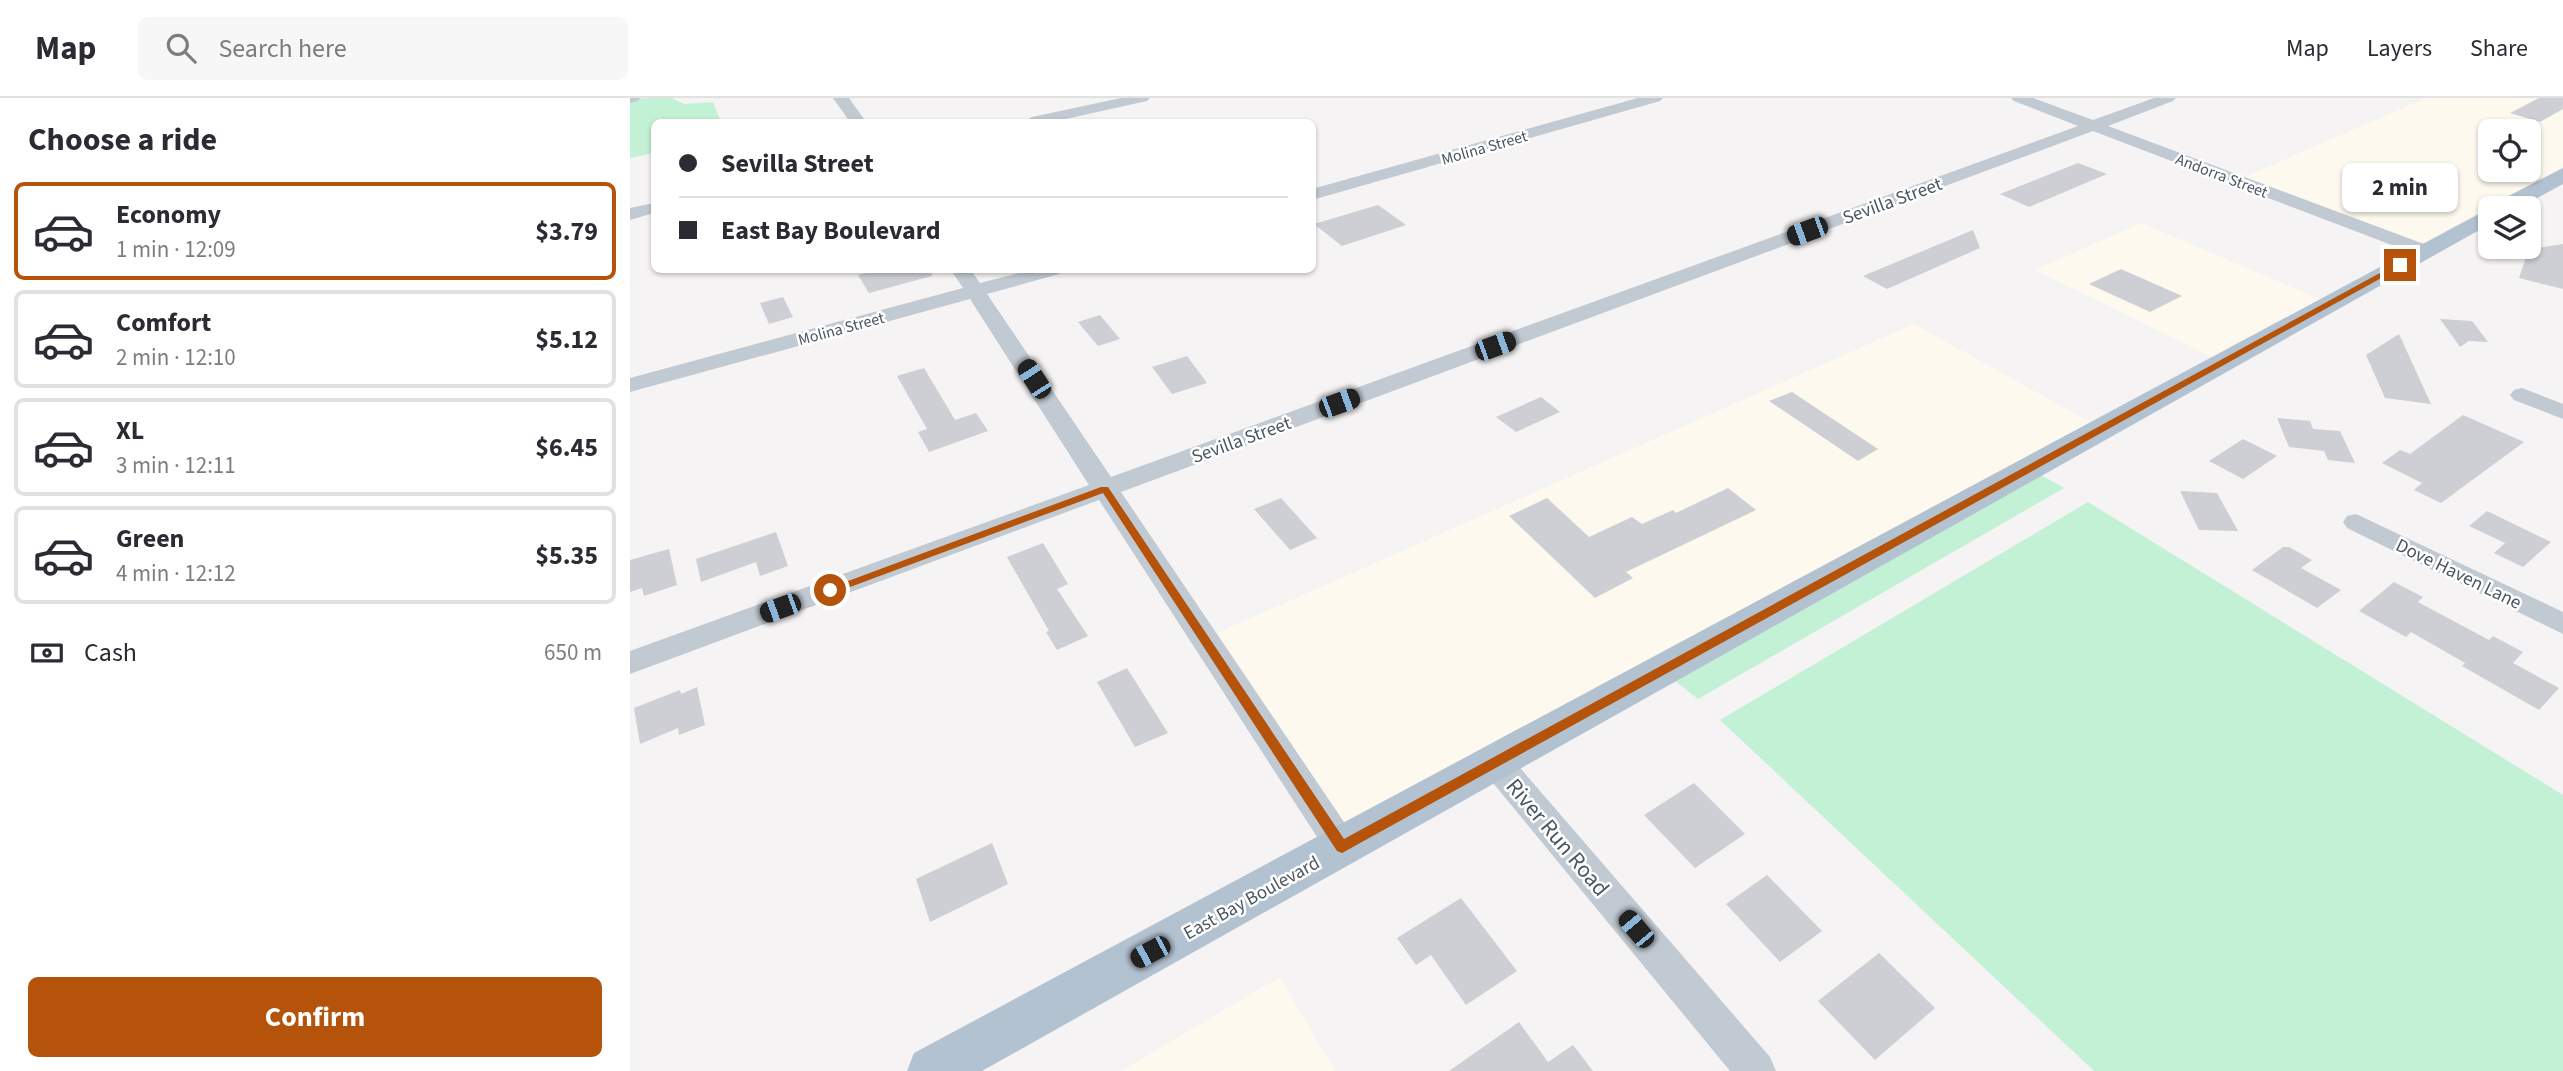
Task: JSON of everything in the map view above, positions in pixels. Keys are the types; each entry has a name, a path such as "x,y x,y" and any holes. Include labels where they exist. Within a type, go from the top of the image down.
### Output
{"main road":[{"path":"2525,196 2563,175"},
{"name":"East Bay Boulevard","path":"932,1071 2478,222"}],"street":[{"path":"841,98 856,119"},
{"path":"1046,119 1142,98"},
{"name":"Molina Street","path":"1316,194 1655,98"},
{"name":"Andorra Street","path":"2019,98 2425,251"},
{"name":"Sevilla Street","path":"630,663 2168,98"},
{"path":"630,214 651,209"},
{"name":"Molina Street","path":"630,385 969,280 1027,273"},
{"path":"969,280 1342,847"},
{"path":"2522,395 2563,412"},
{"name":"Dove Haven Lane","path":"2356,522 2563,624"},
{"name":"River Run Road","path":"1496,763 1756,1071"}],"shaded area":[{"path":"2426,98 2563,98 2563,167 2541,179 2541,119 2478,119 2478,182 2535,182 2509,196 2478,196 2478,213 2419,245 2242,178"},
{"path":"2141,223 2320,299 2212,357 2035,270"},
{"path":"1914,324 2092,423 1348,827 1217,633"},
{"path":"1280,977 1335,1071 1121,1071"}],"green space":[{"path":"672,98 684,104 713,102 720,119 651,119 651,154 630,158 630,101"},
{"path":"2041,475 2064,488 1698,699 1674,680"},
{"path":"2088,502 2563,795 2563,1071 2094,1071 1720,720"}],"building":[{"path":"2539,98 2563,98 2563,109 2541,121 2541,119 2510,113"},
{"path":"2078,163 2107,174 2029,207 2000,194"},
{"path":"1378,205 1406,225 1342,246 1316,223"},
{"path":"1973,230 1980,248 1887,289 1863,276"},
{"path":"2563,244 2563,289 2519,278 2526,259 2541,259 2541,247"},
{"path":"2121,269 2182,296 2150,312 2089,284"},
{"path":"932,273 932,276 869,293 858,275"},
{"path":"783,297 793,317 769,324 760,303"},
{"path":"1100,315 1120,339 1098,346 1078,322"},
{"path":"2440,319 2472,321 2488,342 2469,341 2460,347"},
{"path":"2399,334 2431,404 2385,398 2366,355"},
{"path":"1187,356 1207,383 1172,394 1152,367"},
{"path":"924,368 955,420 976,413 988,431 929,452 918,432 927,429 897,376"},
{"path":"1792,392 1878,449 1858,461 1769,401"},
{"path":"1541,397 1560,412 1516,432 1496,417"},
{"path":"2463,415 2524,442 2441,503 2414,490 2422,483 2382,463 2400,450 2410,454"},
{"path":"2277,418 2310,421 2313,429 2340,431 2355,463 2328,460 2324,451 2289,447"},
{"path":"2243,439 2277,456 2243,479 2209,461"},
{"path":"1728,488 1756,510 1626,572 1633,578 1595,598 1509,516 1547,498 1589,537 1632,517 1642,524 1673,510 1676,513"},
{"path":"2180,491 2217,493 2238,531 2199,530"},
{"path":"1281,498 1317,538 1290,550 1254,509"},
{"path":"2487,511 2551,542 2523,567 2494,553 2505,543 2469,526"},
{"path":"776,532 788,566 760,576 756,562 701,582 696,559"},
{"path":"1043,543 1068,584 1057,589 1088,636 1057,650 1007,557"},
{"path":"2283,547 2289,547 2312,560 2301,568 2341,590 2317,608 2252,570"},
{"path":"669,549 677,585 644,596 642,588 630,592 630,560"},
{"path":"2394,582 2423,597 2418,602 2489,640 2493,636 2523,652 2513,663 2559,688 2539,710 2462,666 2465,663 2411,632 2406,637 2359,611"},
{"path":"1127,668 1168,733 1135,747 1097,682"},
{"path":"697,687 705,725 679,735 678,728 640,744 634,708 680,690 681,694"},
{"path":"1694,783 1745,834 1695,868 1644,815"},
{"path":"992,843 1008,884 930,922 916,879"},
{"path":"1767,875 1822,931 1780,962 1726,904"},
{"path":"1461,898 1517,971 1466,1005 1431,955 1416,965 1397,938"},
{"path":"1879,953 1935,1008 1875,1060 1818,1001"},
{"path":"1519,1022 1548,1062 1573,1045 1593,1071 1449,1071"}],"route":[{"path":"830,590 1105,489 1342,847 2400,265"}]}
